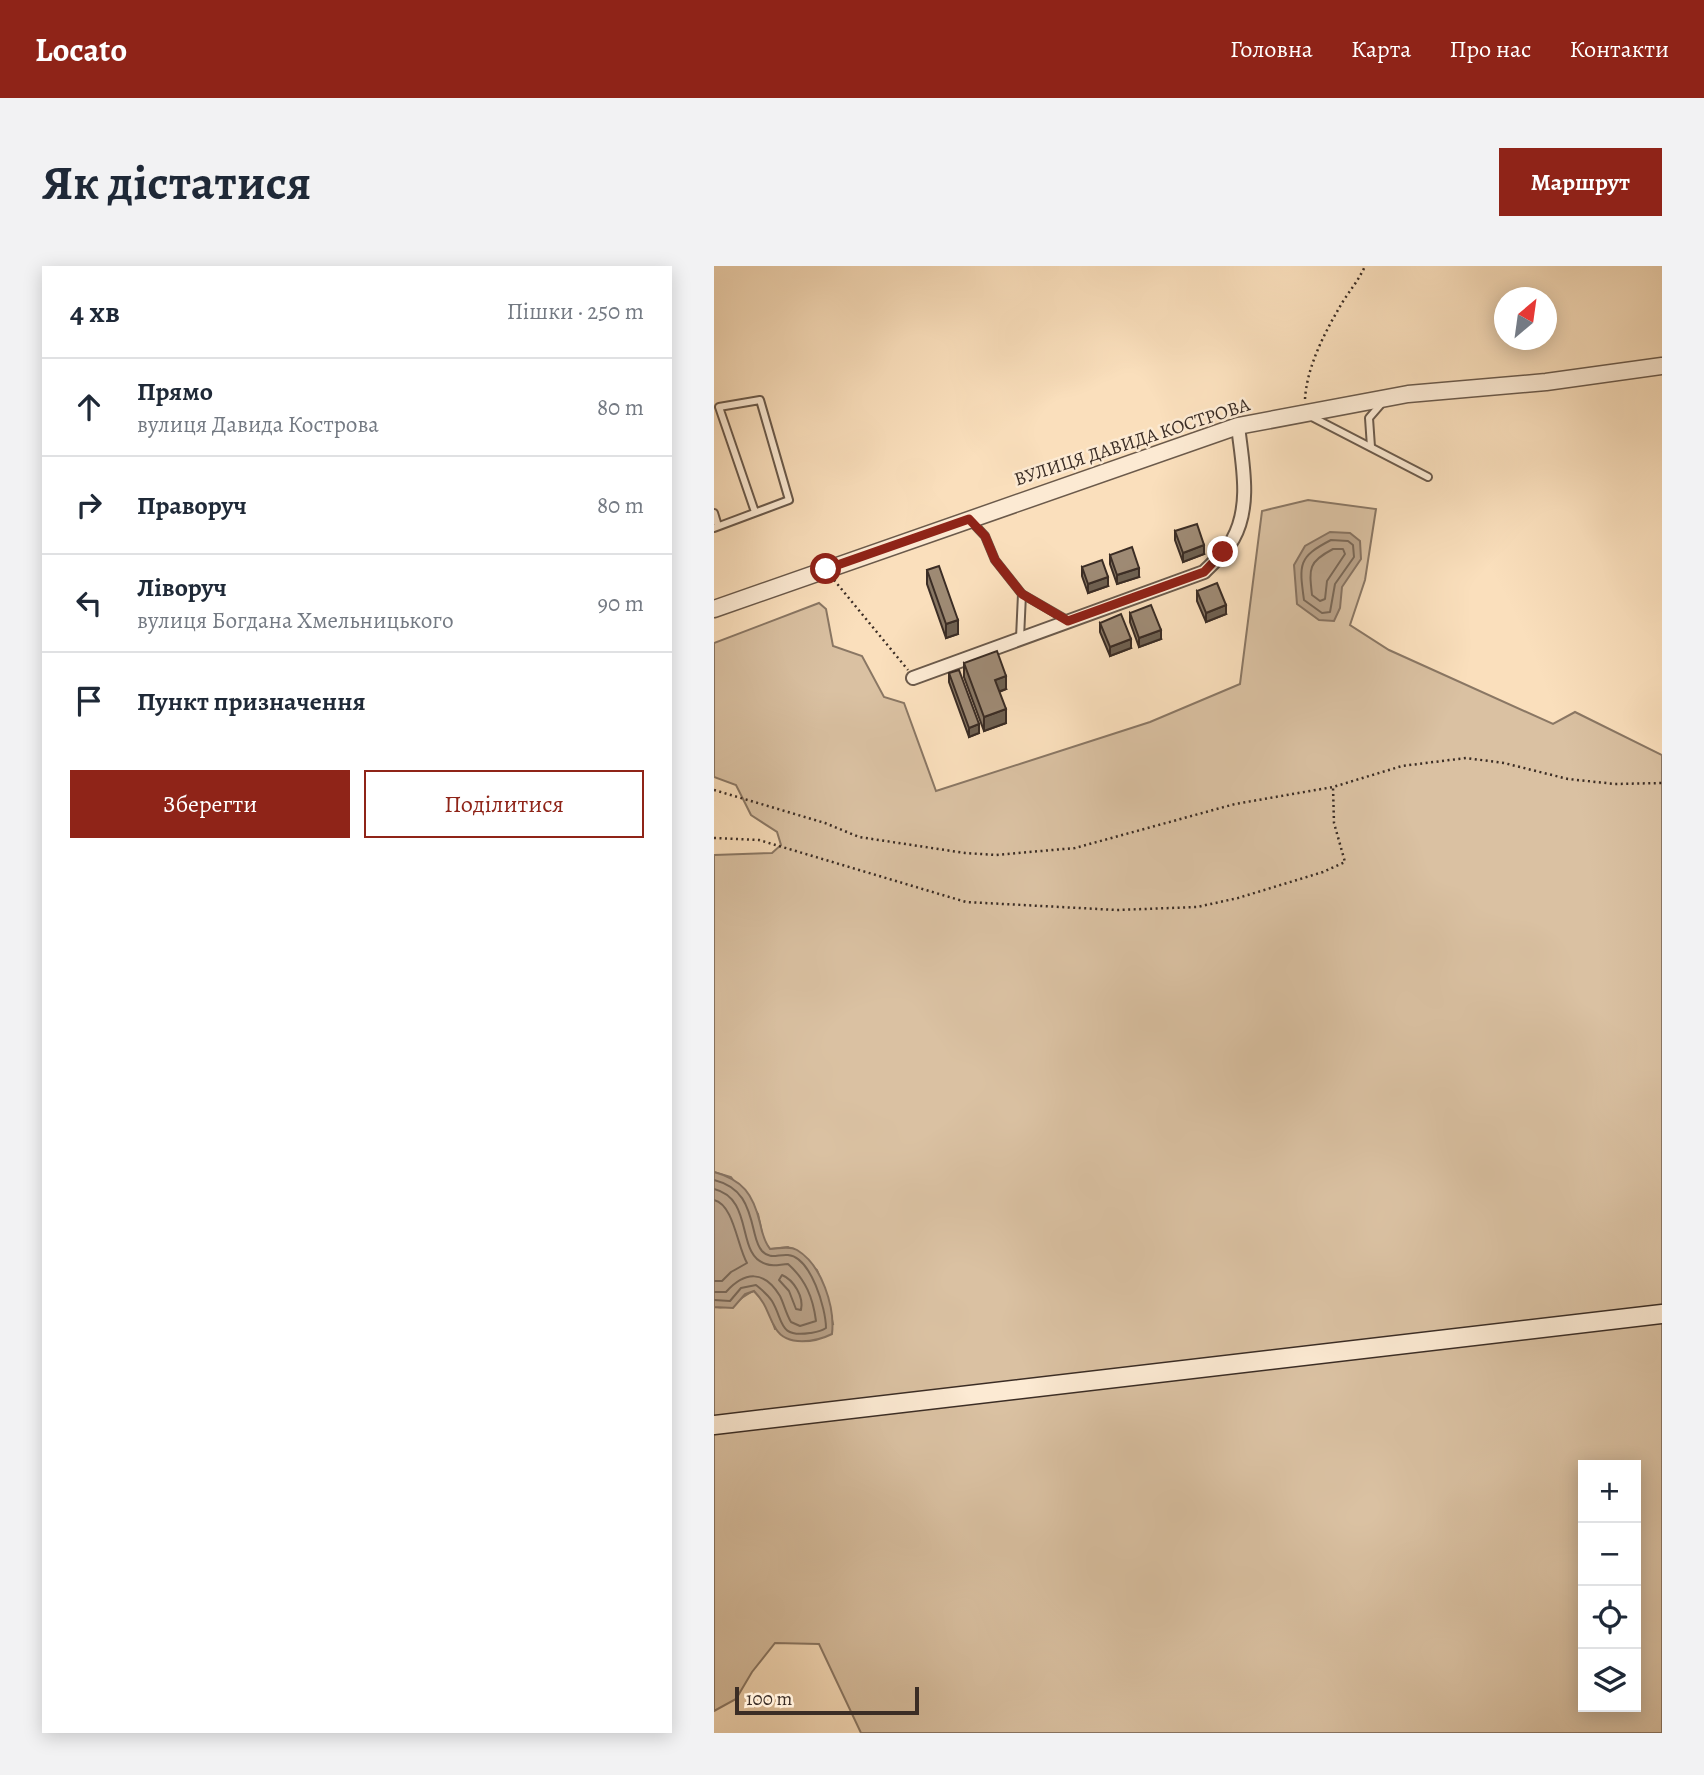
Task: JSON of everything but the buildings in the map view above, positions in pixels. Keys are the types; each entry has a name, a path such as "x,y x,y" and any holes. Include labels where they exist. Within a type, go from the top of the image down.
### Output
{"main road":[{"path":"714,1425 1662,1314"}],"street":[{"name":"ВУЛИЦЯ ДАВИДА КОСТРОВА","path":"714,609 1238,426 1408,394 1546,382 1662,366"},
{"path":"913,678 1204,572 1233,539 1242,512 1244,478 1238,426"}],"lane":[{"path":"1371,447 1369,418 1385,398"},
{"path":"714,513 716,527 789,500 760,400 716,408 755,512"},
{"path":"1304,413 1428,477"},
{"path":"969,519 985,536 995,560 1022,594 1068,621"},
{"path":"1020,638 1022,594"}],"path":[{"path":"1304,413 1306,380 1343,302 1365,266"},
{"path":"826,569 900,658 913,678"},
{"path":"714,790 825,823 859,837 996,855 1075,848 1235,804 1333,787 1402,766 1466,758 1504,763 1568,779 1615,784 1662,783"},
{"path":"714,838 759,840 966,902 1117,910 1196,907 1238,898 1323,872 1345,862 1334,823 1333,787"}],"shaded area":[{"path":"1308,500 1376,509 1365,580 1350,625 1389,650 1553,724 1575,712 1662,755 1662,1733 861,1733 819,1644 775,1643 752,1672 736,1699 714,1711 714,1307 728,1307 754,1291 766,1304 775,1329 833,1324 827,1296 817,1270 788,1247 770,1249 764,1242 758,1214 731,1177 714,1172 714,855 772,853 781,845 777,832 751,815 736,785 714,777 714,643 819,603 826,609 833,646 862,656 884,697 904,703 936,791 1150,722 1240,684 1262,511"}],"water":[{"path":"1330,532 1350,533 1360,541 1361,559 1342,587 1340,608 1334,621 1319,620 1297,604 1294,565 1305,546"},
{"path":"714,1172 732,1179 750,1196 770,1249 787,1247 797,1250 813,1266 829,1300 832,1334 810,1341 794,1341 781,1335 754,1291 745,1294 733,1308 714,1307"}],"route":[{"path":"826,569 969,519 985,536 995,560 1022,594 1068,621 1204,572 1223,552"}]}
